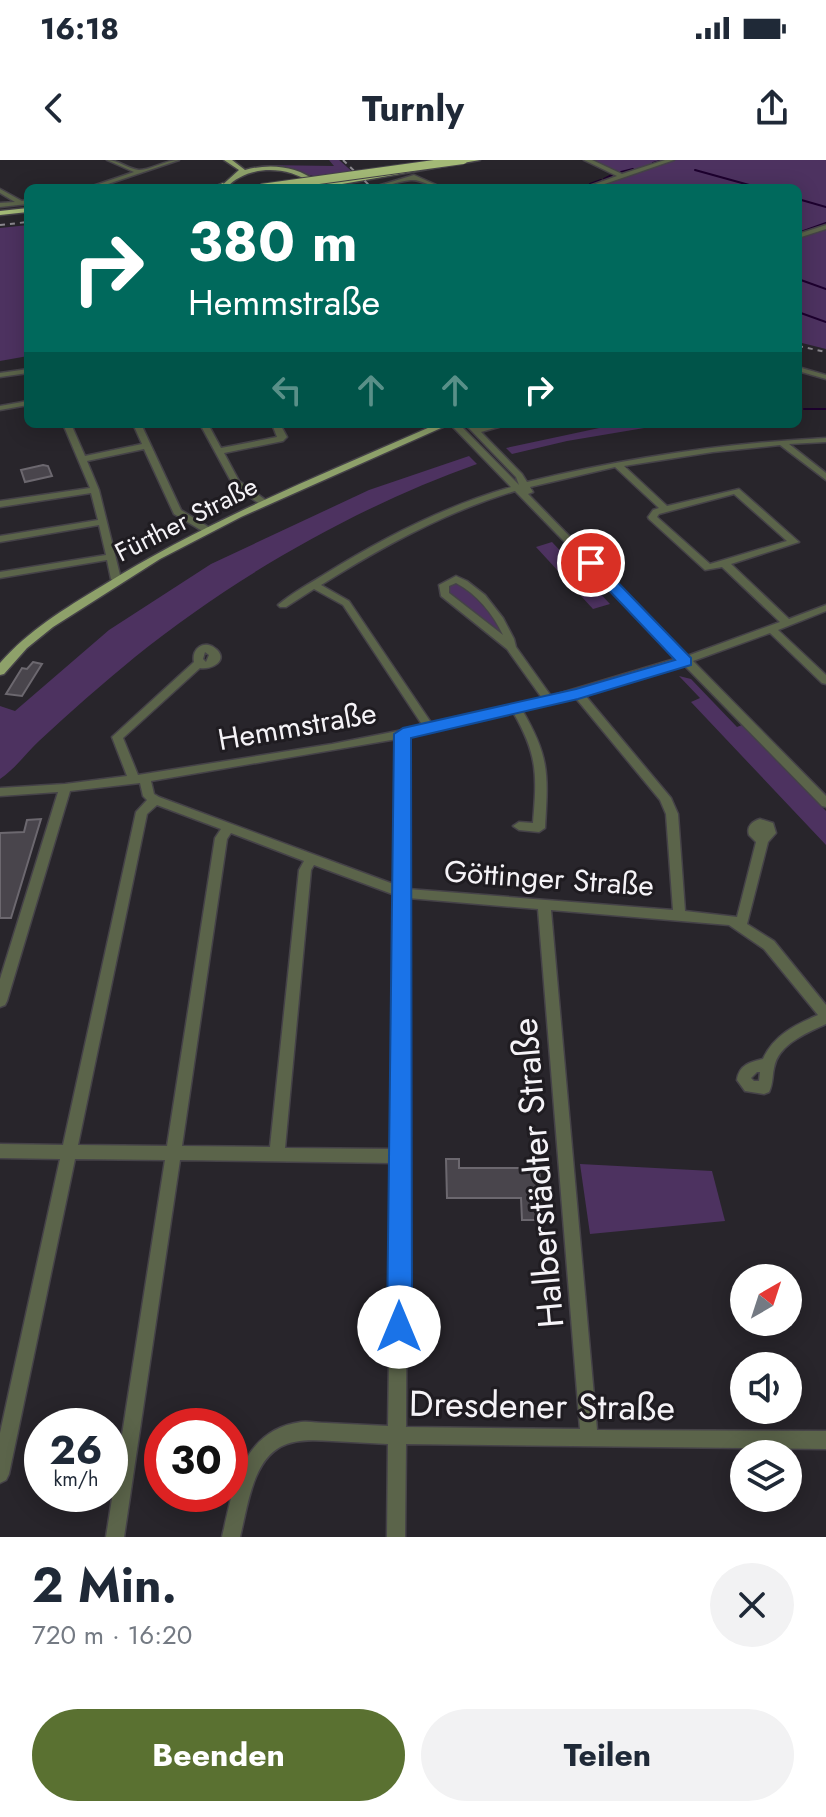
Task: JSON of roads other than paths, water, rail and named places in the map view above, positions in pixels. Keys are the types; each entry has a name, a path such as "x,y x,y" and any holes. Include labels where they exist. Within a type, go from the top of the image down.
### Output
{"highway":[{"path":"309,177 336,178 450,160"},
{"path":"295,184 463,160"},
{"path":"324,184 476,160"},
{"path":"0,209 24,206"},
{"path":"0,220 24,217"}],"main road":[{"path":"227,160 242,169 241,174"},
{"path":"240,160 264,170"},
{"path":"225,184 241,174 264,170 287,170 309,177 312,184"},
{"name":"Fürther Straße","path":"412,436 422,428"},
{"name":"Fürther Straße","path":"0,671 36,634 116,579 207,530 434,428"}],"street":[{"path":"110,160 140,172"},
{"path":"102,184 176,160"},
{"path":"587,160 620,175"},
{"path":"597,184 671,160"},
{"path":"389,184 414,177 431,184"},
{"path":"0,191 24,204"},
{"path":"802,235 826,227"},
{"path":"802,370 826,377"},
{"path":"0,375 24,372"},
{"path":"0,408 24,404"},
{"path":"69,428 95,490 116,579"},
{"path":"139,428 177,512 207,530"},
{"path":"209,428 236,483 264,503"},
{"path":"219,451 283,437 278,428"},
{"path":"458,428 520,487"},
{"path":"472,428 539,508 685,662 826,803"},
{"path":"283,605 313,585 430,521 520,487 618,465 696,452 826,440"},
{"path":"782,443 826,477"},
{"path":"82,459 146,446"},
{"path":"618,465 665,509"},
{"path":"0,504 95,490"},
{"path":"736,491 793,538 791,544 713,568 703,566 652,517 652,514 665,509 736,491"},
{"path":"0,539 102,522"},
{"path":"0,575 109,557"},
{"path":"725,564 788,624"},
{"path":"511,647 508,632 469,585 456,579 444,585 444,594 511,647 549,701"},
{"path":"313,585 346,603 429,728"},
{"name":"Hemmstraße","path":"0,792 139,779 403,734 516,709 685,662 826,608"},
{"path":"772,630 826,681"},
{"path":"0,1474 142,812 155,800 149,796 117,737 199,663"},
{"path":"578,694 665,798 672,814 679,913"},
{"path":"516,709 541,754 539,828 519,826"},
{"path":"396,1537 403,734"},
{"path":"0,1001 65,788"},
{"name":"Göttinger Straße","path":"155,800 403,893 679,913 741,924"},
{"path":"115,1537 221,838 228,829"},
{"path":"763,838 741,924 769,945 826,1016 797,1029 783,1040 767,1064"},
{"path":"277,1154 305,870 311,859"},
{"name":"Halberstädter Straße","path":"544,904 589,1437"},
{"path":"0,1151 401,1156"},
{"name":"Dresdener Straße","path":"231,1537 251,1467 263,1448 284,1434 301,1431 826,1440"}],"waterway":[{"path":"653,163 664,160"},
{"path":"621,172 633,169"},
{"path":"695,170 746,184"},
{"path":"604,179 614,174"},
{"path":"590,184 601,180"},
{"path":"802,200 826,207"},
{"path":"802,232 826,223"},
{"path":"802,280 826,289"},
{"path":"802,313 826,322"},
{"path":"804,409 826,409"}],"railway":[{"path":"343,160 368,184"},
{"path":"0,225 24,222"},
{"path":"802,347 826,352"}]}
